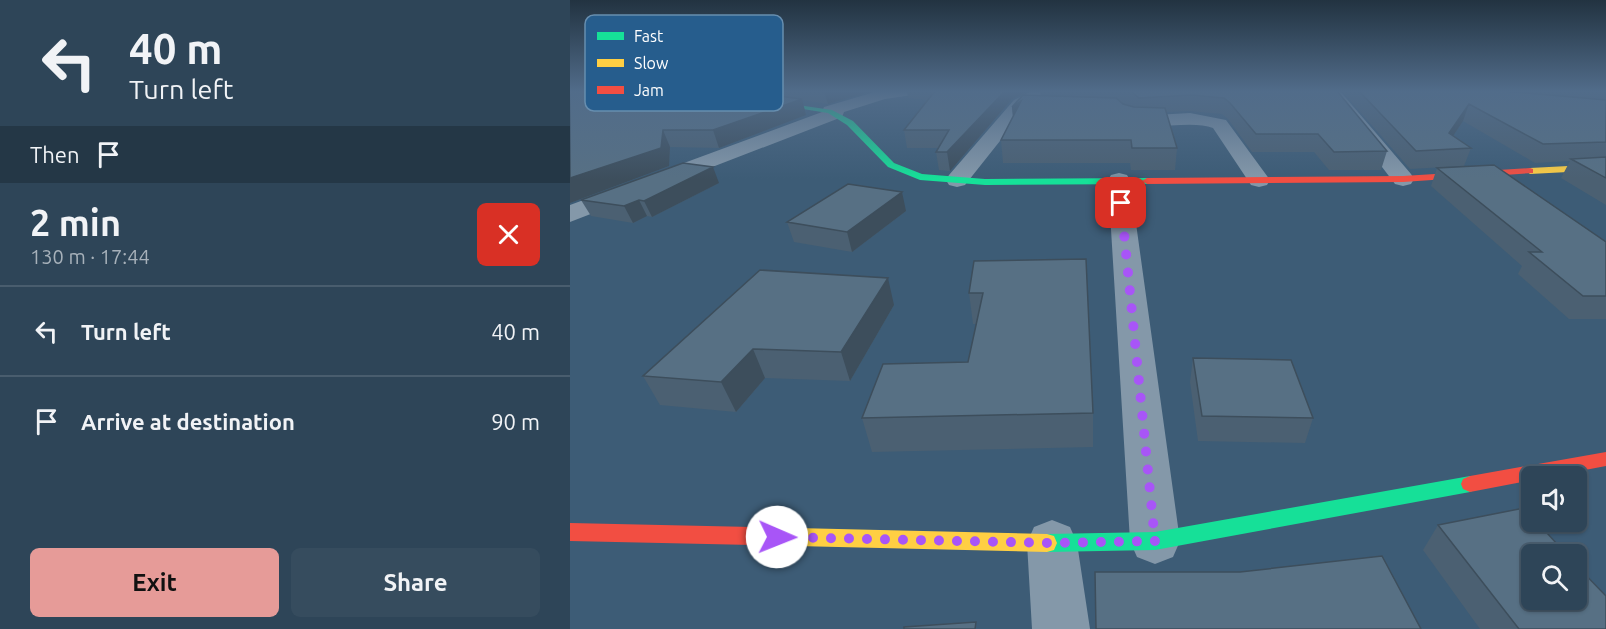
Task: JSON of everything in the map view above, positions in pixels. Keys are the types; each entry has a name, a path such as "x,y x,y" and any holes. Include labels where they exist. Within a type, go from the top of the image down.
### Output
{"street":[{"path":"570,214 811,120"},
{"path":"848,120 888,162 901,171 916,176 957,180 1403,179 1606,167"},
{"path":"957,180 1006,120"},
{"path":"1133,120 1155,120"},
{"path":"1205,120 1220,124 1259,180"},
{"path":"1356,120 1403,179"},
{"path":"1493,174 1521,193"},
{"path":"1119,180 1155,541"},
{"path":"570,532 1052,543 1155,541 1606,459"},
{"path":"1052,543 1061,629"}],"building":[{"path":"570,120 741,120 713,130 663,130 661,148 570,178"},
{"path":"912,120 977,120 947,152 936,152 949,130 904,130"},
{"path":"1011,120 1169,120 1177,148 1132,148 1131,140 1001,140"},
{"path":"1245,120 1361,120 1387,151 1334,152 1318,134 1256,134"},
{"path":"1387,120 1458,120 1449,133 1471,148 1416,151"},
{"path":"1499,120 1606,120 1606,142 1543,144"},
{"path":"1606,157 1606,178 1571,159"},
{"path":"683,163 713,167 644,201 639,200 624,206 581,200"},
{"path":"1494,165 1606,242 1606,296 1583,296 1529,252 1542,252 1437,168"},
{"path":"848,184 902,192 847,232 787,222"},
{"path":"1086,259 1093,413 862,418 883,364 968,362 983,293 969,293 974,261"},
{"path":"760,270 888,278 841,352 753,349 721,382 643,376"},
{"path":"1193,358 1291,360 1313,418 1202,416"},
{"path":"1521,509 1521,532 1546,532 1557,544 1521,544 1521,610 1587,610 1587,576 1606,596 1606,629 1519,629 1438,525"},
{"path":"1382,556 1421,629 1096,629 1095,572 1240,572"},
{"path":"976,622 975,629 904,629 904,627"}],"traffic: fast":[{"path":"846,120 891,165 920,177 985,182 1147,181"},
{"path":"1047,543 1155,541 1470,484"}],"traffic: slow":[{"path":"1530,171 1606,167"},
{"path":"796,537 1047,543"}],"traffic: jam":[{"path":"1147,181 1403,179 1530,171"},
{"path":"1470,484 1606,459"},
{"path":"570,532 796,537"}],"route":[{"path":"777,537 1052,543 1155,541 1121,203"}]}
